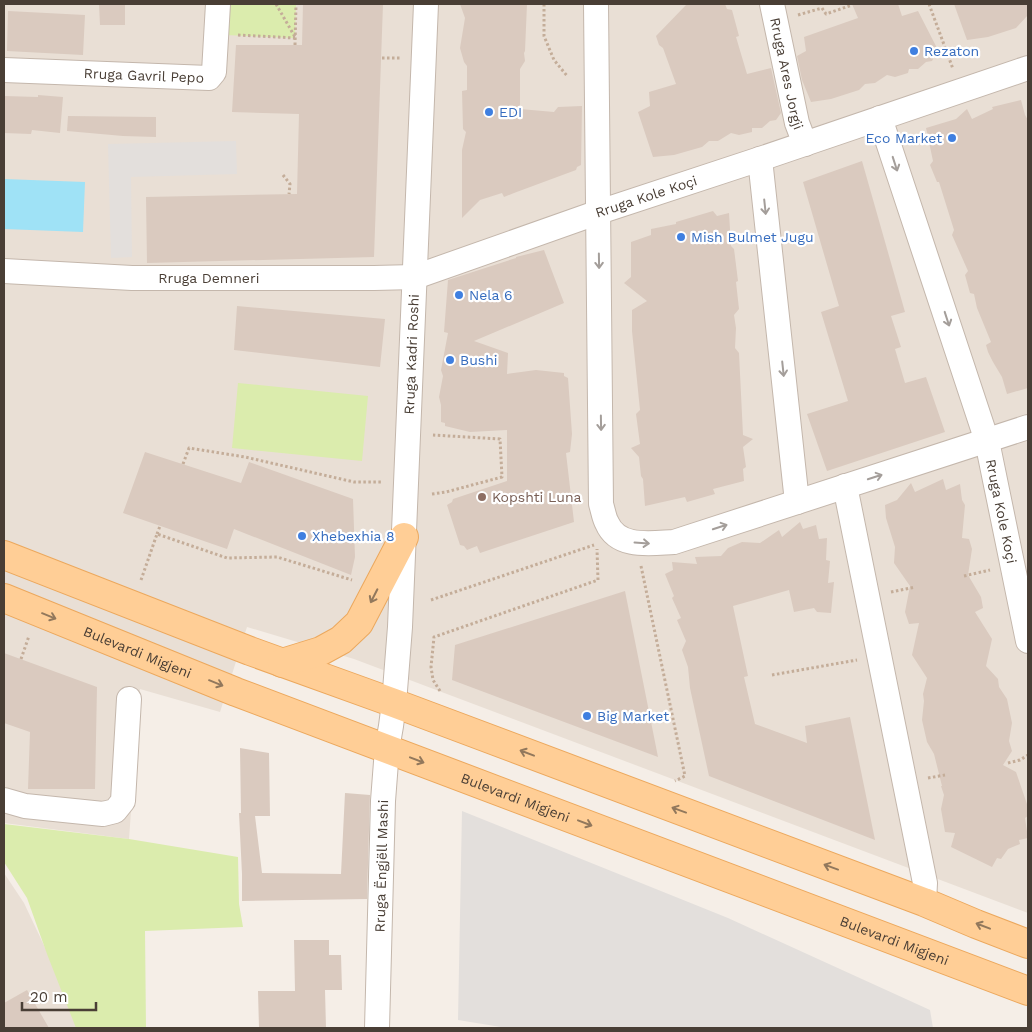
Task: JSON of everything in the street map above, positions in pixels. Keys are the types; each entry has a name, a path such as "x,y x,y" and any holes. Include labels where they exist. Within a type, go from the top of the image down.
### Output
{"main road":[{"path":"282,663 321,651 340,640 359,623 404,537"},
{"path":"4,555 282,663 924,902 1028,944"},
{"name":"Bulevardi Migjeni","path":"4,598 236,692 1028,991"}],"street":[{"name":"Rruga Gavril Pepo","path":"4,70 209,78 214,72 218,4"},
{"name":"Rruga Kadri Roshi","path":"394,704 400,627 426,4"},
{"path":"596,4 599,212"},
{"name":"Rruga Ares Jorgji","path":"772,4 797,122 805,144"},
{"name":"Rruga Kole Koçi","path":"415,277 599,212 1028,68"},
{"name":"Rruga Kole Koçi","path":"880,118 987,441 1028,641"},
{"path":"760,159 797,502"},
{"name":"Rruga Kole Koçi","path":"599,212 601,504 606,523 612,532 623,540 651,544 674,542 1028,427"},
{"name":"Rruga Demneri","path":"4,272 142,278 415,277"},
{"path":"845,486 925,883 924,902"},
{"path":"4,800 24,806 103,814 115,811 123,801 129,699"},
{"name":"Rruga Ëngjëll Mashi","path":"377,1028 383,801 387,749 394,704"}],"path":[{"path":"276,4 295,38"},
{"path":"295,45 296,4"},
{"path":"544,4 544,36 554,60 568,77"},
{"path":"929,4 961,91"},
{"path":"792,17 822,8 826,14 852,5"},
{"path":"216,34 295,38"},
{"path":"382,58 393,58"},
{"path":"283,175 290,184 289,194"},
{"path":"432,494 502,477 500,439 433,434"},
{"path":"183,464 188,448 245,457 354,482 406,481"},
{"path":"139,586 160,526"},
{"path":"157,534 227,558 277,558 353,580"},
{"path":"636,543 685,776"},
{"path":"431,600 596,544 598,580 434,637"},
{"path":"964,576 978,573"},
{"path":"900,590 915,587"},
{"path":"21,659 31,632"},
{"path":"772,675 880,656"},
{"path":"1008,763 1020,760 1028,755"},
{"path":"929,778 945,775"}],"shaded area":[{"path":"4,4 1028,4 1028,913 354,659 247,627 220,712 140,689 129,839 4,823"},
{"path":"236,141 237,174 131,177 132,257 111,258 108,144"},
{"path":"462,811 728,918 930,1010 933,1028 507,1028 458,1020"},
{"path":"4,873 24,903 83,1028 4,1028"}],"green space":[{"path":"226,4 296,4 295,38 224,35"},
{"path":"238,383 368,396 362,461 232,448"},
{"path":"4,824 129,839 238,857 239,904 243,927 145,931 146,1028 76,1028 27,898 4,862"}],"water":[{"path":"4,179 85,182 83,232 4,229"}],"building":[{"path":"99,4 125,4 125,25 100,25"},
{"path":"303,4 383,4 374,257 147,263 146,197 297,194 299,114 232,112 236,45 302,45"},
{"path":"460,4 527,4 525,61 520,69 520,109 554,112 558,107 582,106 581,165 576,170 504,197 502,193 480,200 462,218 462,150 466,132 463,129 462,91 467,90 467,66 460,48 465,18"},
{"path":"687,4 725,4 727,9 732,10 739,36 736,37 747,74 771,68 781,113 776,120 770,121 762,128 752,128 752,132 739,135 731,133 718,141 709,141 702,147 674,155 653,157 638,112 650,106 649,92 676,84 663,48 659,45 656,36"},
{"path":"852,4 898,4 902,16 918,11 938,50 932,61 926,62 918,69 909,69 908,73 895,77 887,75 875,83 865,84 859,90 831,99 811,102 802,80 797,56 806,51 804,37 858,18"},
{"path":"954,4 1028,4 1028,15 1016,28 988,37 967,40"},
{"path":"8,11 85,15 83,55 7,51"},
{"path":"38,95 63,97 60,133 32,130 31,134 4,133 4,96 38,97"},
{"path":"1021,100 1028,120 1028,388 1007,394 1002,377 988,352 986,345 991,342 977,308 974,294 970,293 965,275 968,271 952,235 954,230 939,182 937,182 930,165 933,161 926,128 956,119 967,109 972,119 993,109 992,107"},
{"path":"68,116 156,117 156,137 67,131"},
{"path":"862,161 905,312 891,316 901,347 895,349 905,383 926,377 945,432 827,471 807,414 848,401 821,312 839,306 803,182"},
{"path":"713,211 717,216 729,213 731,246 734,249 738,281 736,282 739,309 734,315 736,328 735,348 739,353 743,435 753,439 743,447 746,467 743,469 744,481 713,489 715,494 687,502 685,497 645,506 639,457 631,448 640,444 636,414 640,410 632,331 632,310 647,301 624,283 631,277 631,242 651,235 651,229 676,224 676,222"},
{"path":"544,250 564,303 474,341 508,353 507,374 536,370 564,373 564,376 568,378 572,434 570,452 566,453 574,522 480,553 477,546 467,550 464,546 460,545 447,505 453,499 507,481 507,430 470,432 445,426 445,423 441,422 439,397 443,376 441,370 448,333 444,332 448,280 516,257"},
{"path":"237,306 385,319 380,367 234,350"},
{"path":"145,452 241,483 249,462 353,499 355,557 351,575 234,529 227,549 123,513"},
{"path":"943,479 946,490 960,484 962,500 965,505 962,538 969,539 972,549 968,575 981,597 983,608 975,612 992,639 986,666 998,679 999,687 1007,699 1012,723 1009,741 1012,751 1003,765 1016,772 1028,807 1028,816 1025,818 1028,838 1019,840 1020,844 1008,849 1001,859 997,858 992,867 951,847 955,833 945,832 941,809 944,795 934,754 927,742 922,720 923,694 927,678 912,655 919,623 909,624 905,612 910,586 894,563 895,547 886,518 885,505 897,500 911,483 915,492"},
{"path":"800,522 803,529 816,525 819,539 827,538 826,560 830,561 828,583 834,582 831,613 817,612 814,608 794,612 789,590 733,606 748,676 744,677 755,724 807,743 805,726 850,717 875,840 709,776 690,688 688,667 682,650 686,641 677,620 681,618 672,598 674,596 665,574 673,570 672,562 697,564 695,557 721,556 728,548 742,542 760,543 779,530 782,537"},
{"path":"625,591 658,757 452,680 455,645"},
{"path":"4,653 97,687 95,789 28,789 30,732 4,723"},
{"path":"240,748 269,753 270,816 255,816 262,873 341,874 345,793 370,795 367,899 242,901 239,813 241,813"},
{"path":"294,940 329,940 329,955 341,955 342,990 325,990 326,1028 259,1028 258,991 295,991"},
{"path":"27,990 49,1028 4,1028 4,1003"}],"place":[{"name":"Rezaton","path":"914,51"},
{"name":"EDI","path":"489,112"},
{"name":"Eco Market","path":"952,138"},
{"name":"Mish Bulmet Jugu","path":"681,237"},
{"name":"Nela 6","path":"459,295"},
{"name":"Bushi","path":"450,360"},
{"name":"Kopshti Luna","path":"482,497"},
{"name":"Xhebexhia 8","path":"302,536"},
{"name":"Big Market","path":"587,716"}]}
